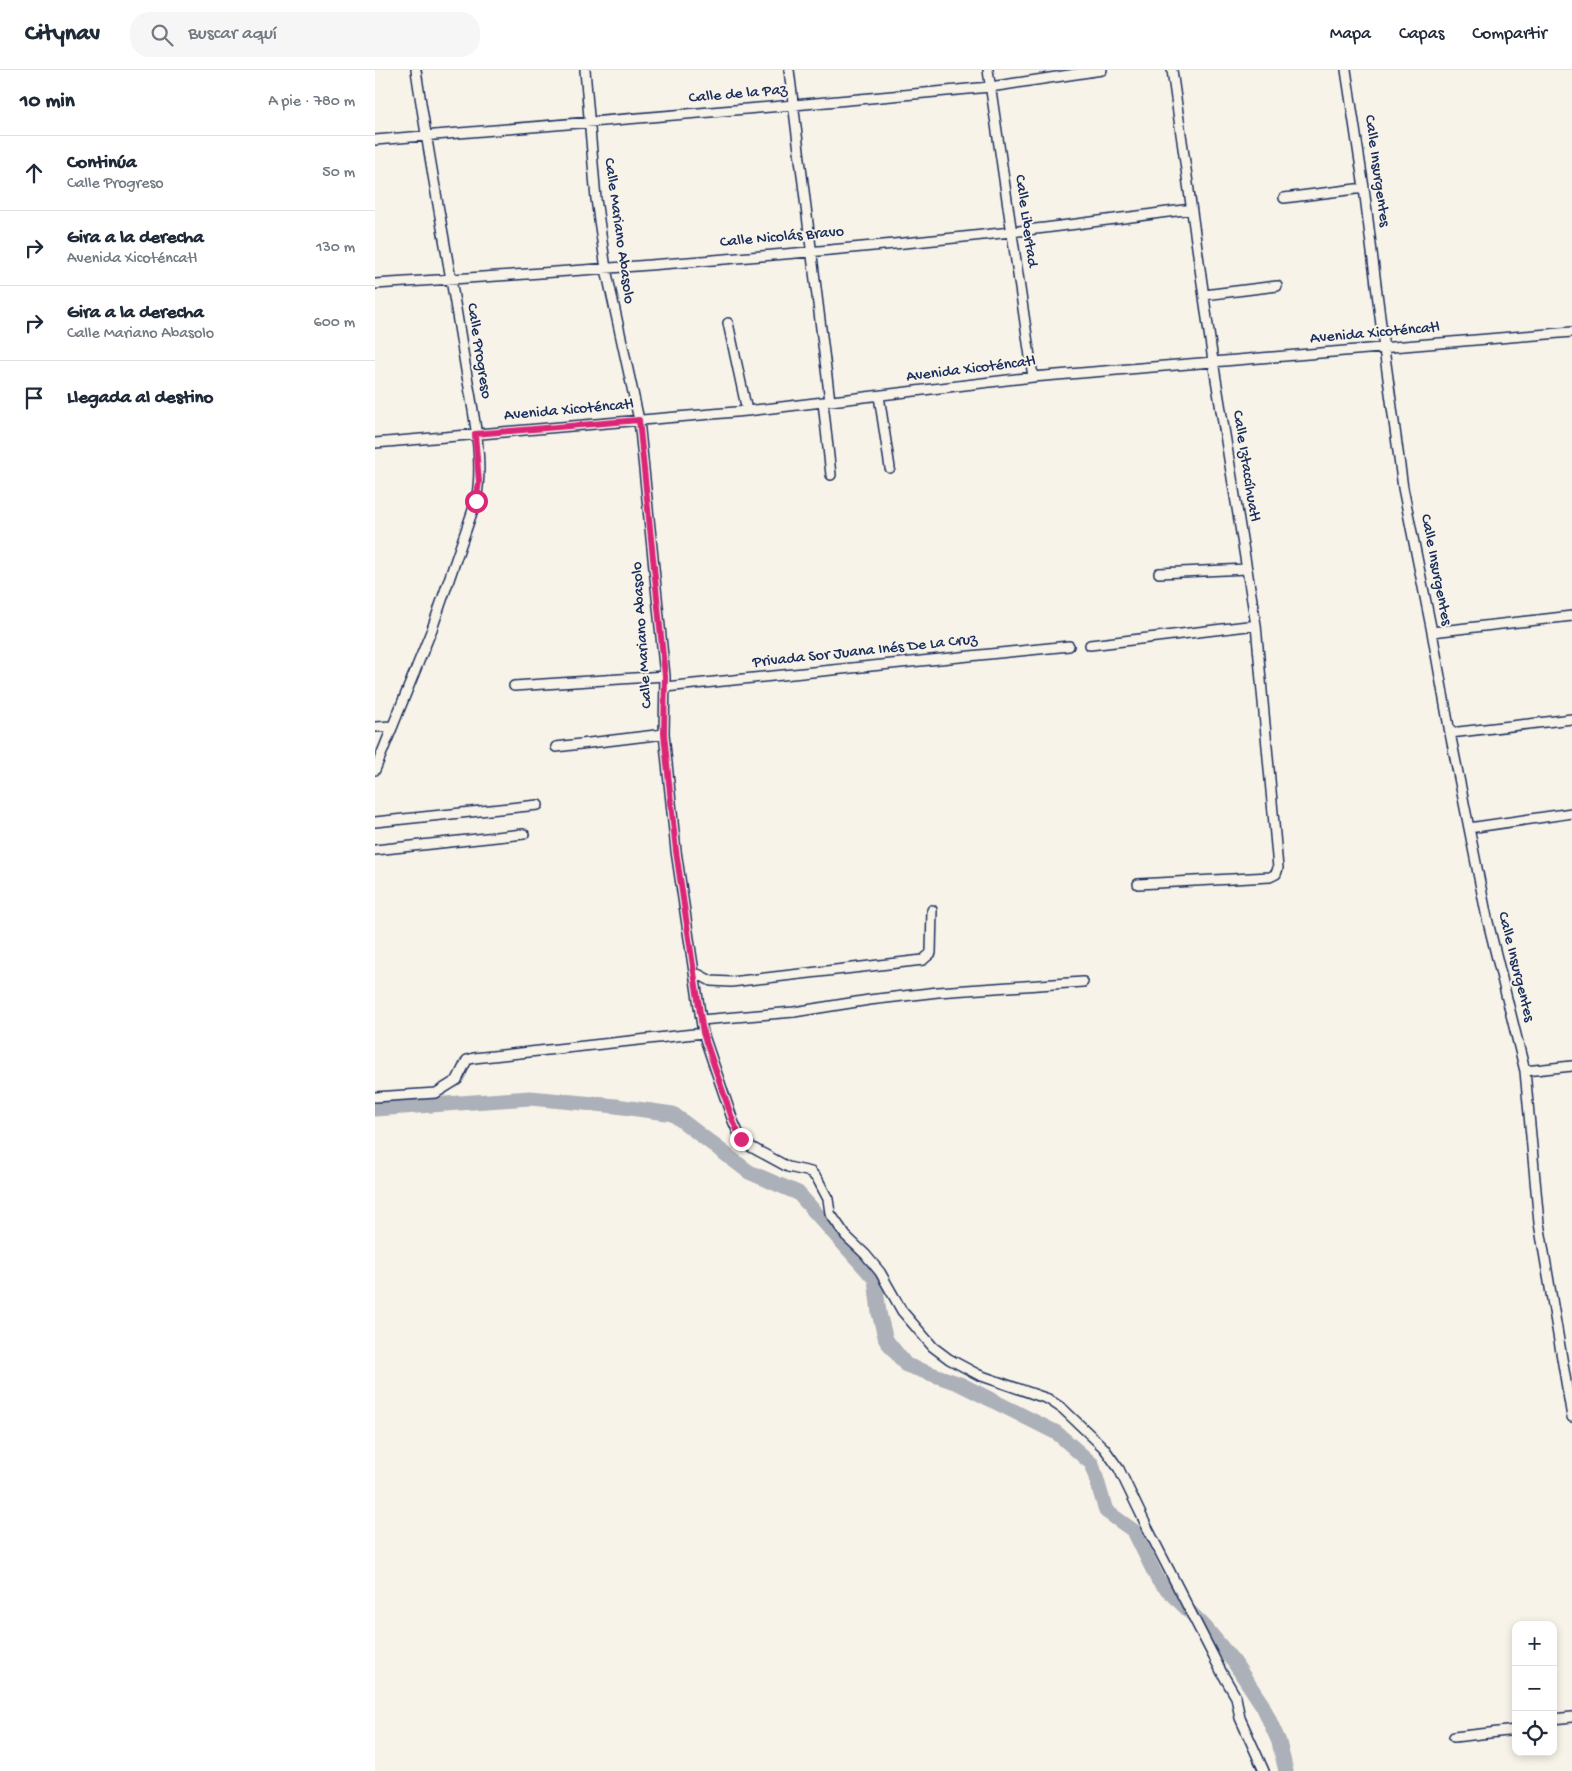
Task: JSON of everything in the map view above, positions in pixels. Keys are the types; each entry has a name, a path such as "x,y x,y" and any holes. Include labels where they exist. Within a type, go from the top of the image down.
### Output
{"street":[{"name":"Calle Progreso","path":"375,770 432,629 476,501 479,482 475,434 451,280 425,135 416,70"},
{"name":"Calle Mariano Abasolo","path":"585,70 596,199 606,269 639,420 665,676 664,734 676,851 703,1033 733,1121 741,1139 751,1147 788,1167 811,1172 818,1180 828,1199 830,1213 847,1236 880,1272 903,1311 933,1347 949,1359 979,1375 1048,1400 1063,1409 1104,1448 1119,1469 1148,1529 1236,1697 1239,1718 1264,1771"},
{"path":"789,70 812,250 831,475"},
{"name":"Calle Libertad","path":"988,70 1033,377"},
{"name":"Calle de la Paz","path":"375,140 990,87 1102,70"},
{"name":"Calle Iztaccíhuatl","path":"1138,884 1270,878 1276,874 1278,868 1257,625 1213,361 1172,70"},
{"name":"Calle Insurgentes","path":"1347,70 1403,488 1487,918 1525,1071 1539,1223 1572,1417"},
{"path":"1284,198 1364,188"},
{"name":"Calle Nicolás Bravo","path":"375,284 606,269 1012,232 1191,209"},
{"path":"1204,295 1277,286"},
{"path":"728,323 747,411"},
{"name":"Avenida Xicoténcatl","path":"375,443 747,411 1033,377 1572,332"},
{"path":"879,396 890,468"},
{"path":"1159,573 1247,569"},
{"path":"1432,632 1572,616"},
{"path":"1090,645 1257,625"},
{"name":"Privada Sor Juana Inés De La Cruz","path":"665,687 1069,646"},
{"path":"514,686 665,676"},
{"path":"1450,733 1572,719"},
{"path":"375,727 393,726"},
{"path":"556,747 664,734"},
{"path":"375,822 538,806"},
{"path":"1469,828 1572,812"},
{"path":"375,850 524,834"},
{"path":"694,972 711,981 731,982 923,960 931,953 932,910"},
{"path":"701,1020 794,1012 869,1000 938,992 1083,982"},
{"path":"375,1097 436,1093 457,1080 467,1060 474,1058 703,1033"},
{"path":"1525,1071 1572,1066"},
{"path":"1557,1719 1572,1718"},
{"path":"1454,1737 1512,1730"}],"waterway":[{"path":"375,1109 530,1098 616,1106 673,1114 749,1172 798,1193 875,1279 879,1313 886,1340 906,1365 960,1384 1057,1433 1092,1464 1106,1511 1134,1531 1158,1580 1205,1627 1234,1662 1263,1706 1279,1742 1286,1771"}],"route":[{"path":"476,501 479,482 475,434 639,420 665,676 664,734 676,851 703,1033 741,1139"}]}
